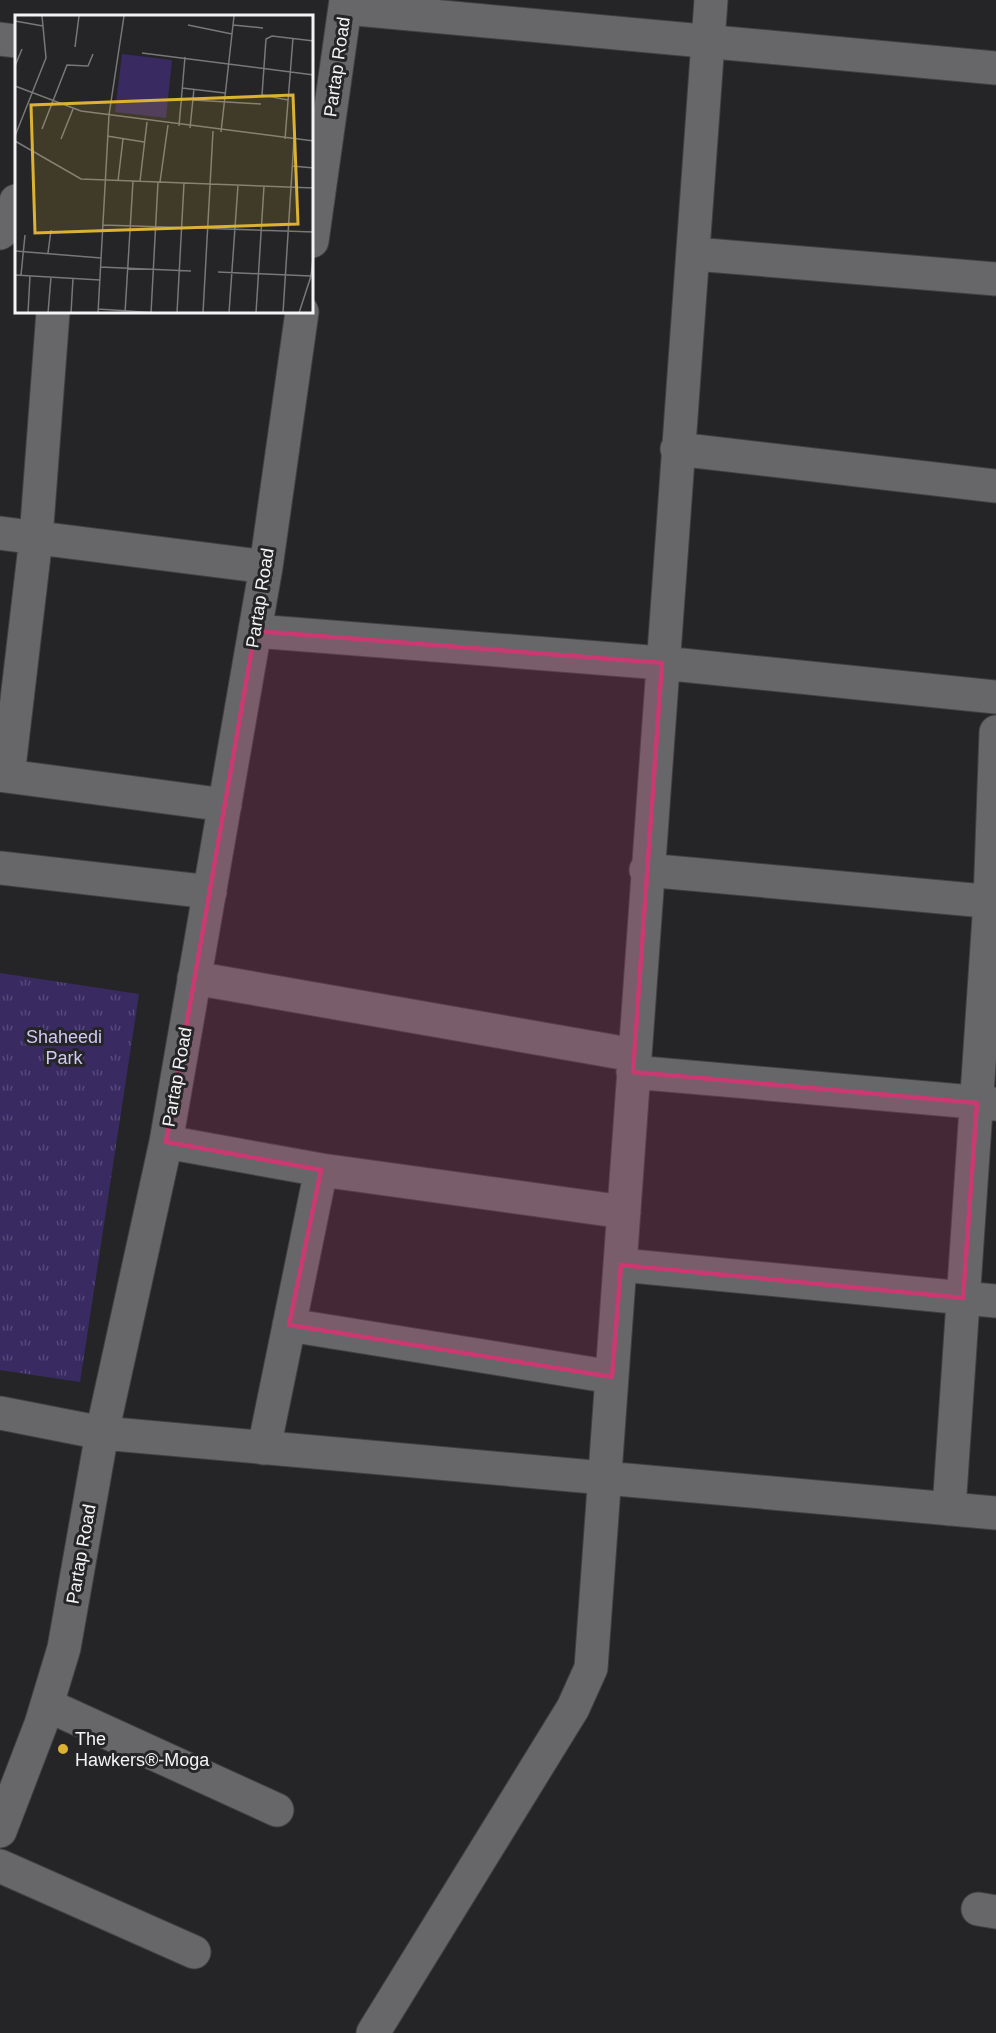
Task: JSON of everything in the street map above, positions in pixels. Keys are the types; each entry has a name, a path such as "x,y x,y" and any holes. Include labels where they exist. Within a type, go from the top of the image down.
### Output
{"street":[{"path":"373,2033 573,1708 591,1668 621,1265 646,870 694,254 711,0"},
{"path":"346,4 547,13 707,41 996,68"},
{"name":"Partap Road","path":"314,213 324,74 346,4"},
{"path":"0,39 15,41"},
{"path":"0,233 9,226 15,205"},
{"path":"694,254 996,279"},
{"path":"53,314 36,538 4,775 225,805"},
{"name":"Partap Road","path":"0,1831 46,1705 64,1648 102,1433 166,1142 266,567 302,314"},
{"path":"677,449 996,486"},
{"path":"0,532 266,567"},
{"path":"255,631 662,663 996,697"},
{"path":"949,1509 963,1298 986,1103 996,732"},
{"path":"0,868 210,892"},
{"path":"646,870 993,902"},
{"path":"194,978 634,1063 986,1103"},
{"path":"166,1142 321,1170 624,1212"},
{"path":"264,1448 321,1170"},
{"path":"621,1265 996,1301"},
{"path":"289,1325 612,1377"},
{"path":"0,1413 102,1433 996,1513"},
{"path":"46,1705 277,1810"},
{"path":"0,1866 194,1952"}],"highlighted area":[{"path":"255,631 662,663 633,1072 977,1103 963,1298 621,1265 612,1377 289,1325 321,1170 166,1142"}],"green space":[{"name":"Shaheedi Park","path":"0,973 139,994 80,1382 0,1370"}],"place":[{"name":"The Hawkers®-Moga","path":"63,1749"}]}
